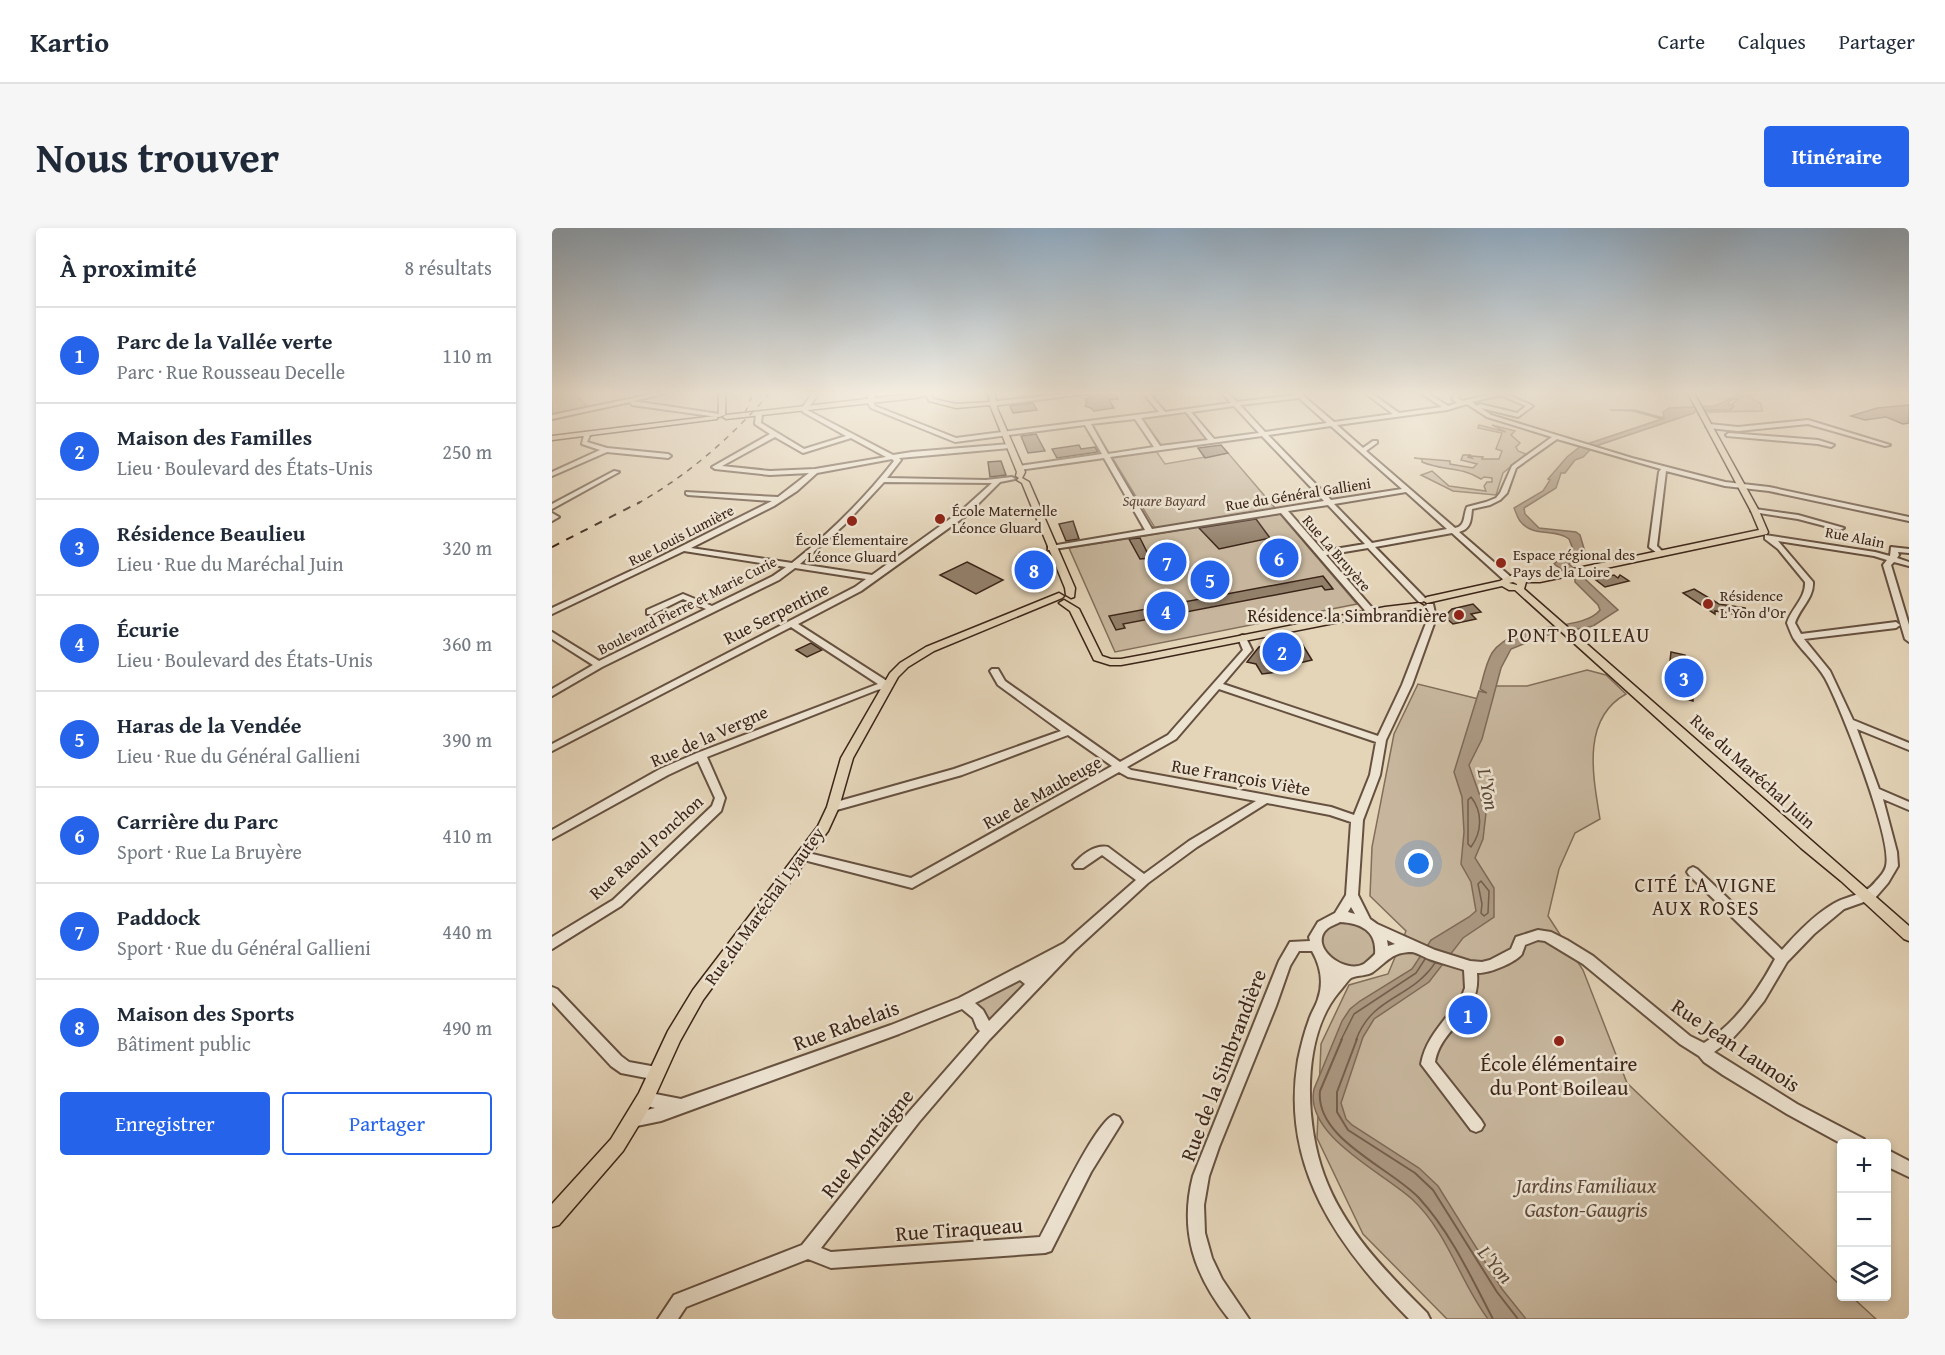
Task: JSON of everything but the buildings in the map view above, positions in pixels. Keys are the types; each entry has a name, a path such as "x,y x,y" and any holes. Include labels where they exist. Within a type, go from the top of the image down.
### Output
{"main road":[{"path":"1010,446 1018,476 1025,482 1065,579 1065,598 1080,619 1098,658 1103,661 1121,662 1242,638 1368,608 1385,610 1424,603 1474,591 1764,534 1755,511 1719,444"},
{"name":"Rue du Maréchal Juin","path":"1513,584 1806,844 1849,879 1865,897 1909,935"},
{"name":"Rue du Maréchal Lyautey","path":"552,1218 605,1161 645,1098 674,1036 698,995 823,828 833,807 847,758 894,675 916,656 1065,598"}],"street":[{"path":"587,444 606,450 668,456"},
{"path":"757,444 715,467 770,472 814,471 892,457 1010,446"},
{"path":"792,444 803,450 824,444"},
{"path":"866,444 892,457"},
{"path":"1098,444 1150,532"},
{"path":"1155,444 1158,448"},
{"path":"881,480 997,482 1105,456 1190,444"},
{"path":"1273,444 1424,603 1432,618 1428,622 1407,685 1382,740 1375,775 1358,819 1352,895 1344,913 1339,917"},
{"path":"1353,444 1513,584"},
{"path":"1360,450 1373,444"},
{"path":"1321,554 1465,527 1469,508 1498,499 1503,492 1508,474 1514,467 1546,444"},
{"path":"1578,444 1725,484 1769,489 1906,518 1909,508"},
{"path":"1827,444 1832,445"},
{"path":"552,474 606,450"},
{"name":"Boulevard Pierre et Marie Curie","path":"552,693 599,664 776,578 795,565 826,538 881,480 898,460 892,457"},
{"path":"1661,554 1653,547 1662,472 1665,468"},
{"name":"Rue Louis Lumière","path":"552,611 684,549 779,499 806,480 814,471"},
{"path":"552,507 616,472"},
{"name":"Rue Serpentine","path":"552,748 874,578 964,513 997,482"},
{"name":"Rue du Général Gallieni","path":"1051,548 1407,490"},
{"path":"688,493 779,499"},
{"name":"Rue La Bruyère","path":"1283,510 1368,608"},
{"path":"1755,511 1798,517 1840,528"},
{"path":"1704,1051 1716,1045 1755,1002 1782,958 1805,933 1840,906 1874,892 1892,866 1890,847 1874,791 1830,678 1797,637 1791,623 1797,604 1808,596 1811,589 1804,573 1782,541 1764,534"},
{"name":"Rue Alain","path":"1782,541 1796,540 1891,558 1909,564"},
{"path":"684,549 874,578"},
{"path":"1909,551 1894,549 1895,555 1887,565 1909,639"},
{"path":"650,612 683,596 712,609"},
{"path":"791,623 887,685"},
{"path":"1797,637 1903,624"},
{"path":"552,635 599,664"},
{"name":"Rue de Maubeuge","path":"804,856 912,883 1172,736 1219,686 1248,650 1242,638"},
{"name":"Rue François Viète","path":"995,671 1001,683 1067,732 1128,773 1331,811 1358,819"},
{"name":"Rue de la Vergne","path":"552,835 664,772 701,755 874,687 887,685"},
{"path":"1219,686 1382,740"},
{"path":"1847,720 1909,747"},
{"path":"833,807 958,772 1067,732"},
{"name":"Rue Raoul Ponchon","path":"552,944 617,903 717,808 720,798 701,755"},
{"path":"1874,791 1909,806"},
{"name":"Rue Rabelais","path":"632,1120 661,1114 894,1030 964,1002 1022,973 1069,947 1144,880 1193,844 1262,802 1262,799"},
{"path":"1079,865 1096,852 1104,850 1144,880"},
{"path":"1693,872 1782,958"},
{"path":"1352,895 1382,942 1381,956"},
{"path":"1325,1001 1328,978 1324,962 1315,946 1318,931 1330,920 1339,917 1348,917 1370,925 1414,947 1470,967 1471,991 1434,1046 1428,1064 1476,1125"},
{"name":"Rue Jean Launois","path":"1470,967 1482,968 1493,965 1516,952 1521,941 1538,935 1547,936 1599,969 1685,1040 1704,1051 1728,1070 1792,1109 1851,1139"},
{"name":"Rue de la Simbrandière","path":"1240,1319 1229,1306 1208,1269 1200,1244 1195,1221 1204,1166 1284,965 1295,946 1315,946"},
{"name":"Rue Montaigne","path":"808,1251 907,1126 990,1030 1069,947"},
{"path":"1324,962 1340,971 1369,969 1381,956 1394,949 1414,947"},
{"path":"1349,972 1325,1001 1315,1021 1304,1061 1302,1088 1308,1150 1321,1186 1336,1217 1363,1257 1421,1319"},
{"path":"1022,973 1033,984"},
{"path":"552,993 616,1061 626,1068 657,1073"},
{"path":"964,1002 978,1014 982,1024 990,1030"},
{"path":"645,1098 680,1106"},
{"name":"Rue Tiraqueau","path":"808,1251 831,1260 1045,1245 1069,1203 1095,1146 1114,1122"},
{"path":"1891,1159 1909,1169"},
{"path":"667,1319 680,1301 808,1251"}],"green space":[{"path":"1498,444 1519,444 1516,447 1518,451 1526,454 1503,473 1496,495 1453,491 1421,475 1432,471 1449,486 1486,491 1484,486 1487,482 1492,482 1492,478 1481,479 1466,472 1430,465 1422,462 1422,459 1414,458 1450,461 1450,464 1473,468 1477,464 1461,460 1463,455 1470,455 1468,457 1472,458 1470,456 1499,459 1502,451 1496,449"},
{"name":"Square Bayard","path":"1156,451 1165,464 1228,453 1276,509 1155,528 1112,457"},
{"path":"1280,514 1357,604 1115,652 1069,548"},
{"name":"Jardins Familiaux Gaston-Gaugris","path":"1587,670 1606,675 1626,694 1612,705 1602,718 1596,733 1593,767 1600,819 1575,833 1559,869 1548,916 1583,970 1627,1083 1837,1282 1837,1301 1856,1301 1876,1319 1447,1319 1363,1234 1317,1138 1321,1044 1349,985 1388,974 1406,931 1370,896 1372,847 1394,734 1418,684 1491,702 1495,686 1527,686"},
{"path":"1347,922 1365,927 1376,940 1375,956 1360,966 1348,967 1323,952 1326,930 1334,925"},
{"path":"1019,980 1023,981 1023,986 988,1021 976,1005 976,1001"}],"water":[{"path":"1602,444 1593,447 1583,457 1575,460 1565,473 1561,473 1556,488 1524,508 1525,514 1539,528 1576,532 1580,535 1585,552 1569,564 1618,610 1593,626 1543,636 1511,649 1501,668 1482,739 1469,765 1486,813 1483,839 1475,858 1494,888 1494,917 1463,938 1429,982 1374,1019 1363,1037 1341,1103 1346,1119 1352,1125 1419,1168 1438,1186 1502,1289 1526,1319 1488,1319 1469,1289 1445,1242 1425,1213 1400,1189 1333,1138 1321,1122 1314,1106 1314,1089 1342,1021 1350,1009 1412,969 1431,940 1476,911 1471,882 1461,864 1464,832 1462,797 1454,772 1479,691 1487,693 1480,689 1486,666 1492,653 1503,642 1516,635 1579,622 1600,610 1598,605 1575,582 1575,579 1554,564 1573,549 1569,539 1525,526 1514,508 1543,491 1550,480 1548,479 1567,457 1581,446"}],"railway":[{"path":"637,504 675,480 719,444"},
{"path":"552,547 640,502"}],"place":[{"name":"École Maternelle Léonce Gluard","path":"940,519"},
{"name":"École Élementaire Léonce Gluard","path":"852,521"},
{"name":"Carrière du Parc","path":"1279,558"},
{"name":"Paddock","path":"1167,562"},
{"name":"Espace régional des Pays de la Loire","path":"1501,563"},
{"name":"Maison des Sports","path":"1034,570"},
{"name":"Haras de la Vendée","path":"1210,580"},
{"name":"Résidence L'Yon d'Or","path":"1708,604"},
{"name":"Écurie","path":"1166,611"},
{"name":"Résidence la Simbrandière","path":"1459,615"},
{"name":"Maison des Familles","path":"1282,652"},
{"name":"Résidence Beaulieu","path":"1684,678"},
{"name":"Parc de la Vallée verte","path":"1468,1015"},
{"name":"École élémentaire du Pont Boileau","path":"1559,1041"}],"district":[{"name":"PONT BOILEAU","path":"1579,634"},
{"name":"CITÉ LA VIGNE AUX ROSES","path":"1706,896"}],"water label":[{"name":"L'Yon","path":"1489,789"},
{"name":"L'Yon","path":"1496,1264"}]}
